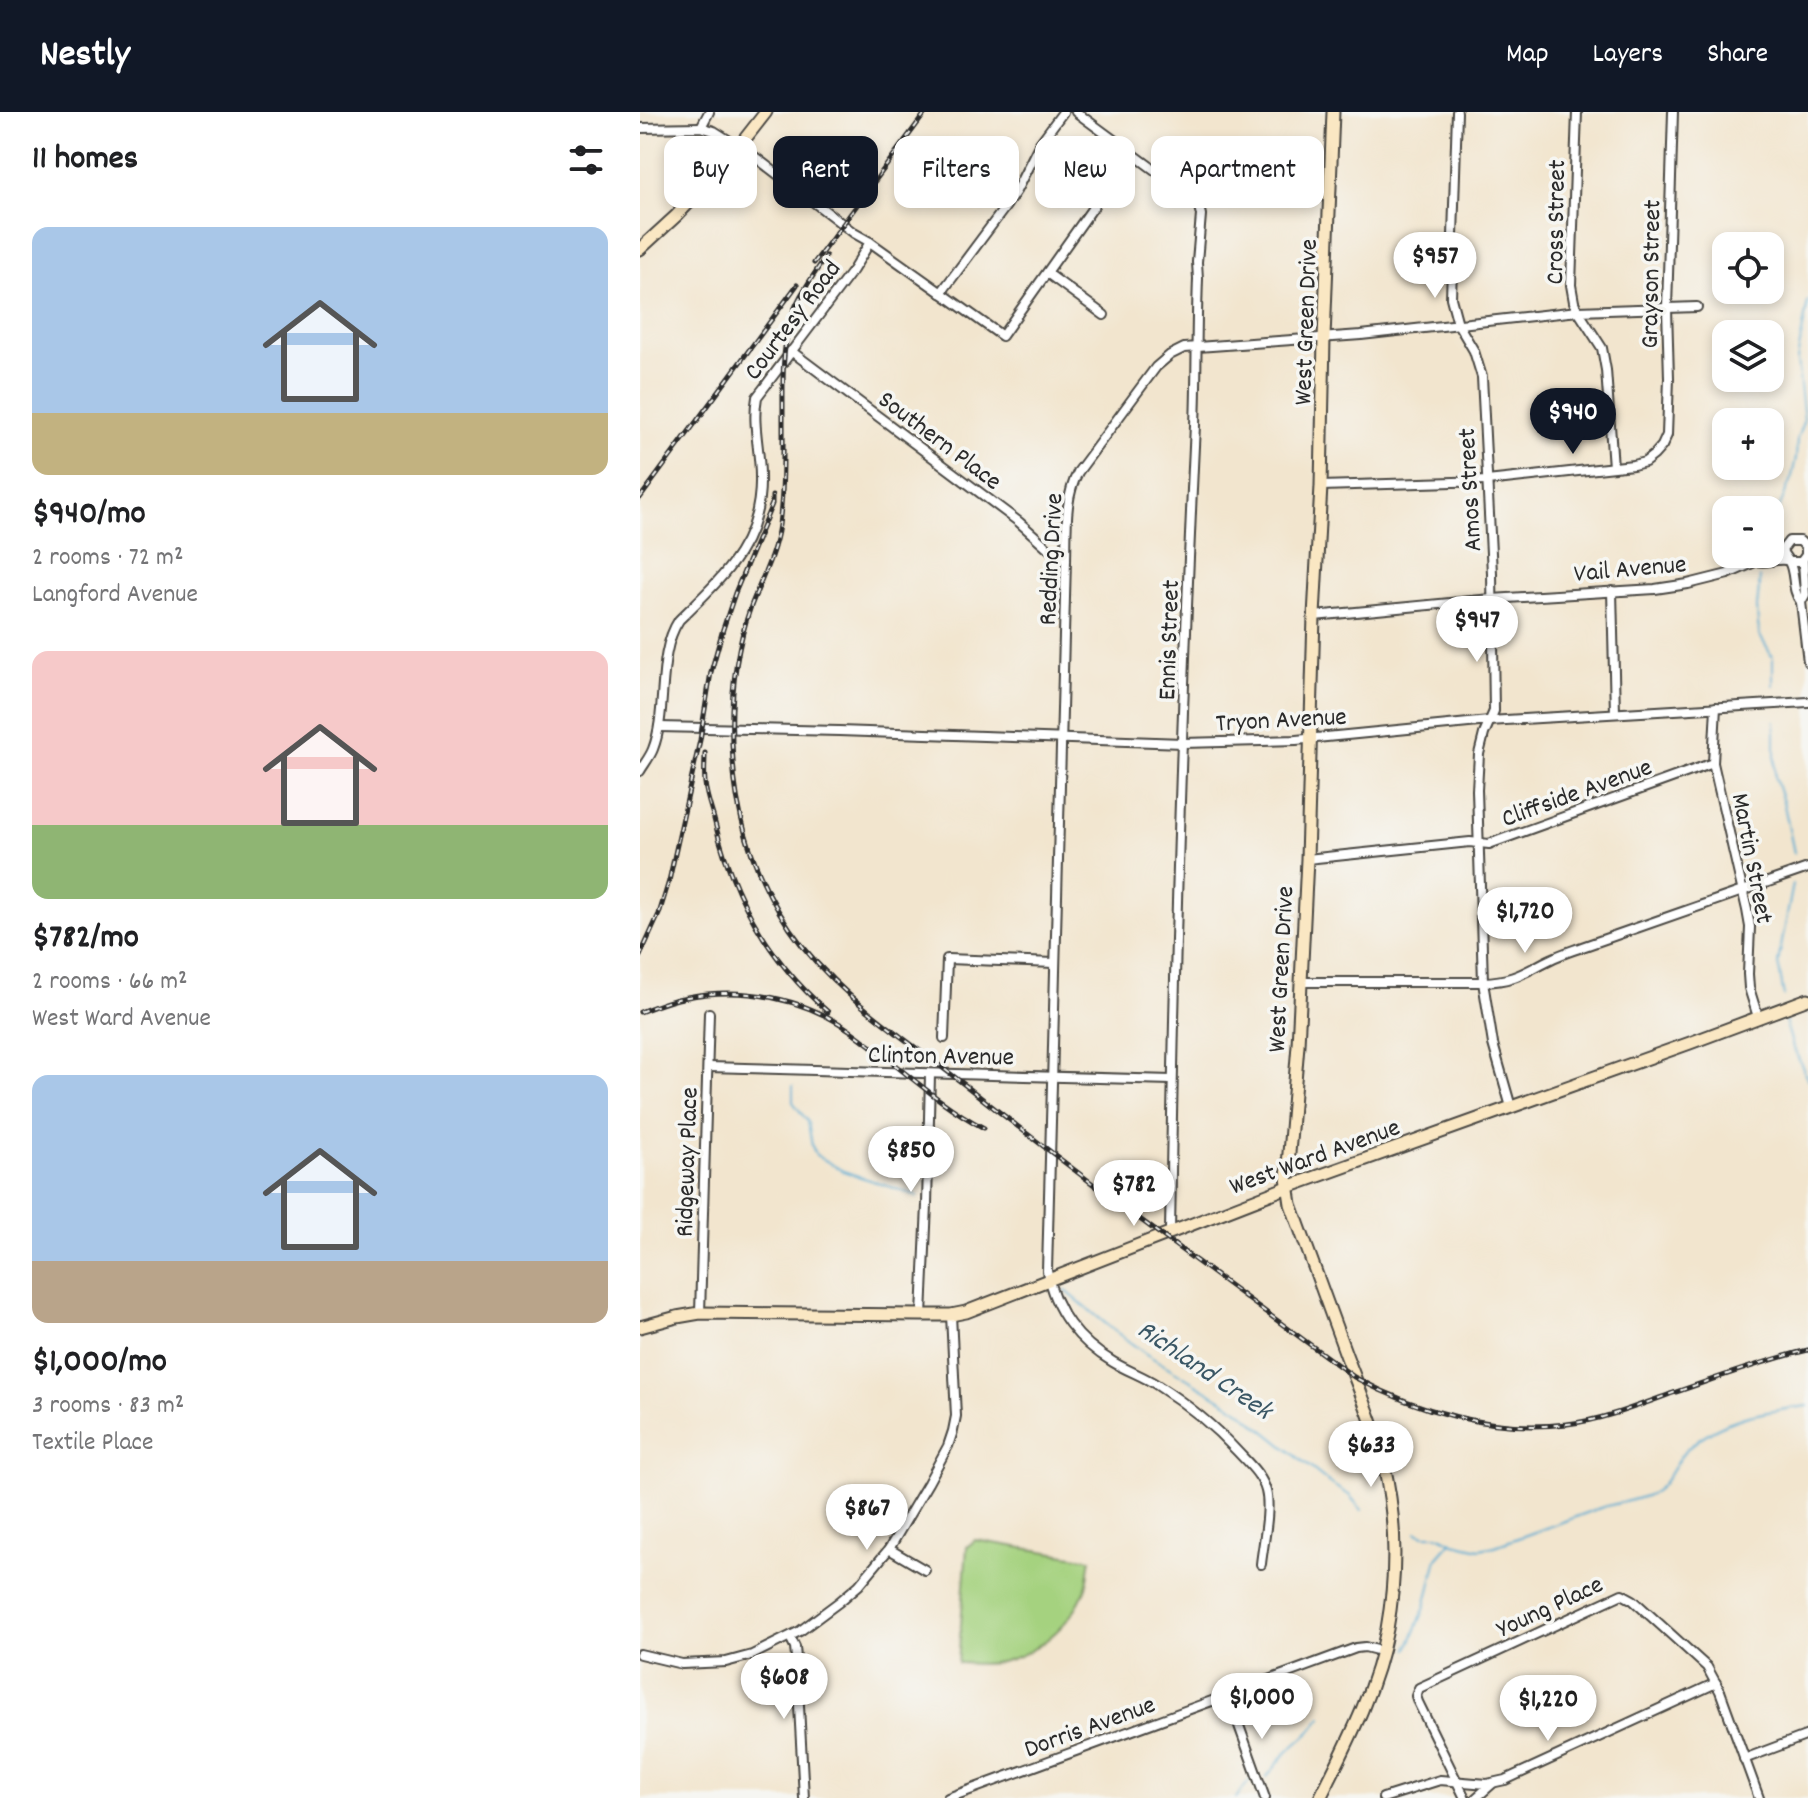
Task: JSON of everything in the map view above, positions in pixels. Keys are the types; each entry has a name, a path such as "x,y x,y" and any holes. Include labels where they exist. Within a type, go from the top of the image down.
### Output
{"main road":[{"path":"748,136 766,112"},
{"name":"West Green Drive","path":"1320,1798 1353,1731 1373,1680 1387,1630 1394,1544 1392,1506 1383,1458 1291,1204 1287,1177 1307,859 1333,112"},
{"path":"640,249 682,208"},
{"name":"West Ward Avenue","path":"640,1327 700,1313 951,1315 966,1312 1288,1187 1808,999"}],"street":[{"path":"701,127 709,112"},
{"path":"941,293 1006,206 1040,143 1063,112"},
{"name":"Ennis Street","path":"1076,112 1186,193 1199,207 1201,223 1197,262 1195,421 1172,1080 1170,1232"},
{"name":"Amos Street","path":"1457,112 1451,298 1458,324 1474,351 1482,377 1492,573 1494,711 1479,754 1477,790 1483,982 1493,1044 1511,1107"},
{"name":"Cross Street","path":"1577,112 1571,285 1578,311 1602,348 1613,467"},
{"name":"Grayson Street","path":"1613,467 1645,462 1662,446 1666,436 1673,112"},
{"path":"640,128 701,127 721,136"},
{"path":"757,159 854,233 1002,336 1093,208"},
{"name":"Courtesy Road","path":"640,771 653,750 659,727 672,631 738,558 757,514 760,474 755,422 757,397 853,270 870,242"},
{"path":"1047,273 1104,315"},
{"name":"Redding Drive","path":"1048,1281 1066,560 1069,494 1078,472 1163,360 1184,348 1324,338 1578,311 1697,307"},
{"name":"Southern Place","path":"791,351 1066,560"},
{"path":"1321,486 1487,481 1613,467"},
{"path":"1784,546 1792,540 1804,541 1806,547 1805,595 1801,602"},
{"path":"1784,555 1795,595 1801,602 1808,662"},
{"path":"1788,561 1797,563 1806,556"},
{"name":"Vail Avenue","path":"1784,560 1788,561"},
{"name":"Vail Avenue","path":"1314,616 1492,599 1655,589 1688,584 1741,568"},
{"path":"1612,591 1615,713"},
{"name":"Tryon Avenue","path":"659,727 1183,743 1311,739 1489,721 1808,702"},
{"name":"Martin Street","path":"1716,707 1713,763 1728,818 1750,927 1749,988 1758,1017"},
{"name":"Cliffside Avenue","path":"1307,859 1489,844 1713,763"},
{"path":"1301,982 1503,981 1582,947 1808,868"},
{"path":"944,1038 947,959 1055,963"},
{"name":"Ridgeway Place","path":"700,1313 709,1013"},
{"name":"Clinton Avenue","path":"708,1067 1172,1080"},
{"path":"922,1315 930,1074"},
{"path":"1048,1281 1073,1330 1105,1357 1153,1382 1191,1407 1224,1437 1261,1478 1267,1507 1261,1564"},
{"path":"640,1654 682,1664 726,1662 752,1655 790,1637 859,1585 889,1549 948,1446 956,1416 951,1315"},
{"path":"889,1549 925,1570"},
{"name":"Young Place","path":"1456,1780 1418,1702 1417,1692 1424,1685 1623,1595 1633,1600 1707,1667 1716,1683"},
{"path":"790,1637 795,1647 797,1669 804,1798"},
{"name":"Dorris Avenue","path":"948,1798 1356,1648 1381,1651"},
{"path":"1383,1798 1440,1780 1477,1784 1505,1780 1716,1683 1757,1797"},
{"path":"1228,1695 1265,1798"},
{"path":"1744,1759 1808,1735"},
{"path":"1456,1780 1465,1798"},
{"path":"1476,1798 1493,1783"}],"green space":[{"path":"975,1540 1091,1559 1082,1597 1066,1621 1034,1649 1002,1662 958,1663 967,1547"}],"waterway":[{"path":"1784,496 1792,476 1797,439 1804,419 1797,360 1808,301"},
{"path":"1760,578 1758,624 1760,636 1773,658 1773,685"},
{"path":"1775,721 1775,778 1794,853"},
{"path":"1784,996 1778,963 1793,884"},
{"path":"1784,1017 1808,1080"},
{"name":"Richland Creek","path":"793,1086 793,1102 808,1122 816,1155 843,1171 918,1196"},
{"name":"Richland Creek","path":"1065,1290 1146,1354 1236,1408 1349,1495 1362,1510"},
{"name":"Richland Creek","path":"1417,1532 1438,1535 1454,1543 1480,1549 1495,1546 1600,1508 1648,1495 1661,1486 1688,1448 1729,1422 1759,1413 1808,1406"},
{"path":"1408,1649 1425,1607 1437,1558 1450,1543"},
{"path":"1266,1778 1322,1717"},
{"path":"1236,1798 1250,1780"}],"railway":[{"path":"814,263 926,112"},
{"path":"826,256 800,298 787,336 783,368 783,468 779,525 740,644 732,722 735,784 750,849 778,910 827,974 871,1013 1110,1196 1354,1377 1430,1410 1512,1425 1567,1424 1621,1412 1740,1370 1808,1350"},
{"path":"640,498 797,285"},
{"path":"640,956 659,914 669,881 700,740 711,672 723,629 772,504 772,496"},
{"path":"705,753 707,797 742,900 771,949 828,1012"},
{"path":"640,1012 675,1000 708,994 751,994 793,1003 851,1031 932,1094 984,1128"}]}
